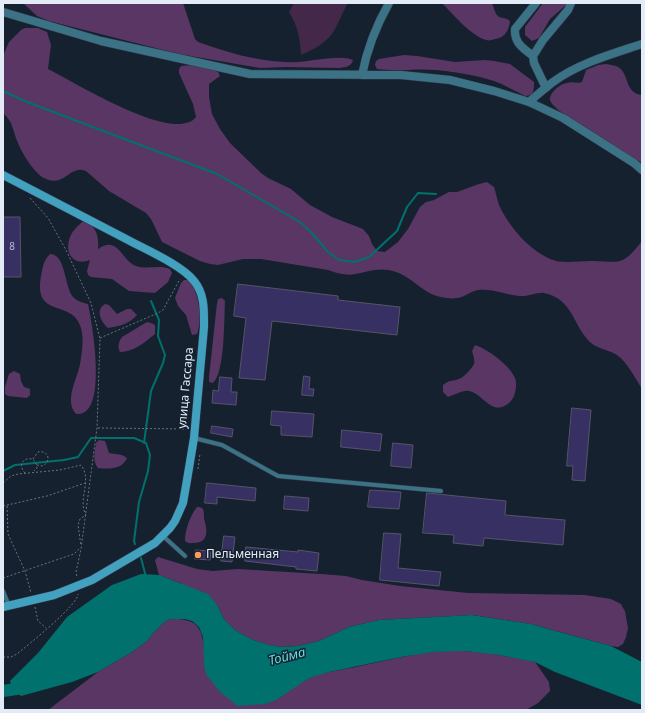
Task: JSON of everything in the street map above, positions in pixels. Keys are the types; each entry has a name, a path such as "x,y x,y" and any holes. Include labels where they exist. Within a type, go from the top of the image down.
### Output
{"main road":[{"name":"улица Гассара","path":"3,175 185,271 198,285 204,303 204,327 194,434 183,503 175,521 155,543 98,576 78,586 54,595 6,607"}],"street":[{"path":"362,75 366,54 389,3"},
{"path":"533,56 519,45 516,40 515,29 536,3"},
{"path":"546,88 534,63 533,56 543,40 568,10 571,3"},
{"path":"3,12 101,41 250,74 401,75 450,80 494,91 529,102 563,118 634,163 642,170"},
{"path":"529,102 553,82 572,70 603,57 642,44"}],"lane":[{"path":"194,434 204,440 222,445 278,476 441,491"},
{"path":"162,536 185,556"},
{"path":"3,590 6,607"}],"path":[{"path":"30,197 48,218 66,250 91,303 100,339 97,433 86,514 76,572 77,579 81,577"},
{"path":"100,339 163,310 185,271"},
{"path":"97,428 150,429 194,434"},
{"path":"38,452 47,454 48,459 47,463 41,467 37,465 33,459 38,452"},
{"path":"25,473 21,468 22,463 28,458 33,459"},
{"path":"34,472 37,465"},
{"path":"3,483 10,476 60,470 81,465 83,468 85,483 82,509 86,514"},
{"path":"3,506 47,496 85,483"},
{"path":"7,506 8,534 24,571 38,621 46,629"},
{"path":"81,547 78,525 80,519 86,514"},
{"path":"3,578 74,554 81,547"},
{"path":"3,657 11,657 17,654 71,608 78,598 78,586"}],"shaded area":[{"path":"23,3 183,3 195,39 198,42 209,46 263,60 301,62 330,58 347,58 353,60 350,65 339,68 260,68 179,54 49,21 37,16"},
{"path":"294,3 348,3 329,38 310,51 301,55 295,22 289,12"},
{"path":"442,3 492,3 496,14 499,17 510,21 509,27 506,33 501,37 490,40 480,38 468,29"},
{"path":"543,3 566,3 566,5 550,19 539,38 532,41 525,35 525,27"},
{"path":"25,28 38,28 47,32 51,45 48,69 123,108 167,123 184,123 196,117 193,104 179,73 181,66 200,66 218,72 220,76 209,84 209,97 212,114 230,143 268,178 291,189 310,205 332,217 363,229 369,236 377,251 385,252 398,242 408,229 420,207 426,202 434,200 449,192 457,192 487,182 494,187 499,205 515,231 538,252 556,261 619,261 629,256 642,241 642,389 621,358 591,343 566,306 553,296 541,293 520,296 483,290 475,291 459,298 448,298 434,295 403,275 388,270 375,270 352,275 261,259 243,259 218,265 210,264 200,261 162,242 151,219 146,213 109,191 86,171 75,171 57,181 51,181 44,178 36,172 25,157 11,123 3,113 3,56 9,42"},
{"path":"404,55 455,62 485,60 510,64 534,82 534,90 532,94 525,96 506,86 473,75 429,70 384,70 377,69 375,65 376,61 379,59"},
{"path":"606,64 617,66 622,70 632,91 636,94 642,95 642,163 558,110 551,103 550,97 558,87 569,82 582,82 586,70 598,65"},
{"path":"87,221 97,234 98,249 105,245 110,245 119,250 131,263 136,266 162,267 170,269 172,273 168,282 155,293 129,291 112,279 91,277 88,275 87,271 90,260 80,262 72,258 68,250 69,240 74,230 82,222"},
{"path":"50,254 55,255 59,259 73,297 76,300 88,304 90,314 95,348 95,386 92,401 86,411 76,414 71,403 71,396 81,360 82,332 77,319 70,313 48,304 43,298 40,290 41,276 45,262"},
{"path":"184,280 188,280 192,284 199,306 199,329 197,334 192,335 186,315 178,306 175,298 181,283"},
{"path":"222,298 225,301 222,357 217,377 213,383 209,382 209,377 217,303 218,299"},
{"path":"105,304 109,305 117,314 127,309 131,309 137,315 131,321 108,328 103,323 100,316 100,309"},
{"path":"147,322 155,325 155,334 135,348 125,352 120,352 119,344 122,337"},
{"path":"475,345 498,358 515,378 515,394 511,401 506,405 496,407 469,391 461,392 448,397 443,392 443,385 463,377 473,366 474,361 472,351"},
{"path":"14,371 20,374 24,387 30,389 30,395 27,398 8,396 5,394 5,387 9,374"},
{"path":"99,440 105,441 109,453 122,455 127,458 125,462 114,468 98,468 94,456 96,443"},
{"path":"197,507 203,509 204,512 206,534 203,541 189,543 185,541 187,528"},
{"path":"158,557 197,569 213,571 238,569 346,576 400,586 468,593 585,595 611,599 621,604 625,611 628,628 623,644 618,647 531,624 473,615 379,620 349,627 319,641 298,646 282,647 253,640 235,630 224,619 217,605 180,583 159,575 155,560"},
{"path":"167,620 187,620 196,625 202,635 204,649 265,704 303,681 321,674 414,655 445,651 484,653 535,662 549,682 550,691 538,703 526,710 48,710 98,672 132,652 148,640"}],"water":[{"path":"141,574 159,575 208,594 217,605 224,619 235,630 253,640 282,647 298,646 319,641 349,627 379,620 472,615 531,624 611,646 642,662 642,705 555,672 535,662 499,655 466,651 433,652 329,672 309,678 276,700 265,704 238,706 220,692 206,674 203,637 199,627 192,621 185,619 167,620 148,640 132,652 98,672 72,682 21,696 12,689 10,681 38,653 67,617 112,585"}],"building":[{"path":"3,217 20,217 21,277 3,277"},
{"path":"238,284 338,296 338,300 400,307 397,335 272,321 265,380 239,378 246,318 234,316"},
{"path":"304,376 310,377 309,389 314,389 313,396 302,395"},
{"path":"220,377 232,378 231,392 237,392 236,405 212,403 213,390 218,391"},
{"path":"572,408 591,410 585,481 572,480 573,466 567,466"},
{"path":"272,411 314,414 312,437 281,435 281,426 271,425"},
{"path":"212,426 233,429 232,437 211,433"},
{"path":"342,430 382,434 380,451 341,447"},
{"path":"393,443 413,445 411,468 391,466"},
{"path":"207,483 256,488 255,501 217,497 217,504 205,503"},
{"path":"370,490 401,492 399,509 368,507"},
{"path":"427,493 506,501 505,515 565,520 563,545 484,538 483,546 453,543 454,535 423,533"},
{"path":"285,496 309,498 308,511 284,509"},
{"path":"384,533 401,534 398,568 441,572 439,586 380,580"},
{"path":"224,536 235,537 232,562 221,561"},
{"path":"246,547 298,552 298,550 319,553 317,571 245,561"},
{"path":"196,550 211,551 210,560 195,559"}],"waterway":[{"path":"3,91 27,102 217,174 300,222 312,233 328,252 339,260 355,262 369,257 397,231 407,207 418,193 436,194"},
{"path":"144,443 151,391 165,355 158,336 159,320 151,301"},
{"path":"3,471 15,465 64,460 78,457 91,438 134,438 146,443 150,455 148,471 139,502 134,541 135,544"},
{"path":"141,558 146,577"},
{"name":"Тойма","path":"3,691 23,688 26,686"}],"place":[{"name":"Пельменная","path":"198,555"}]}
